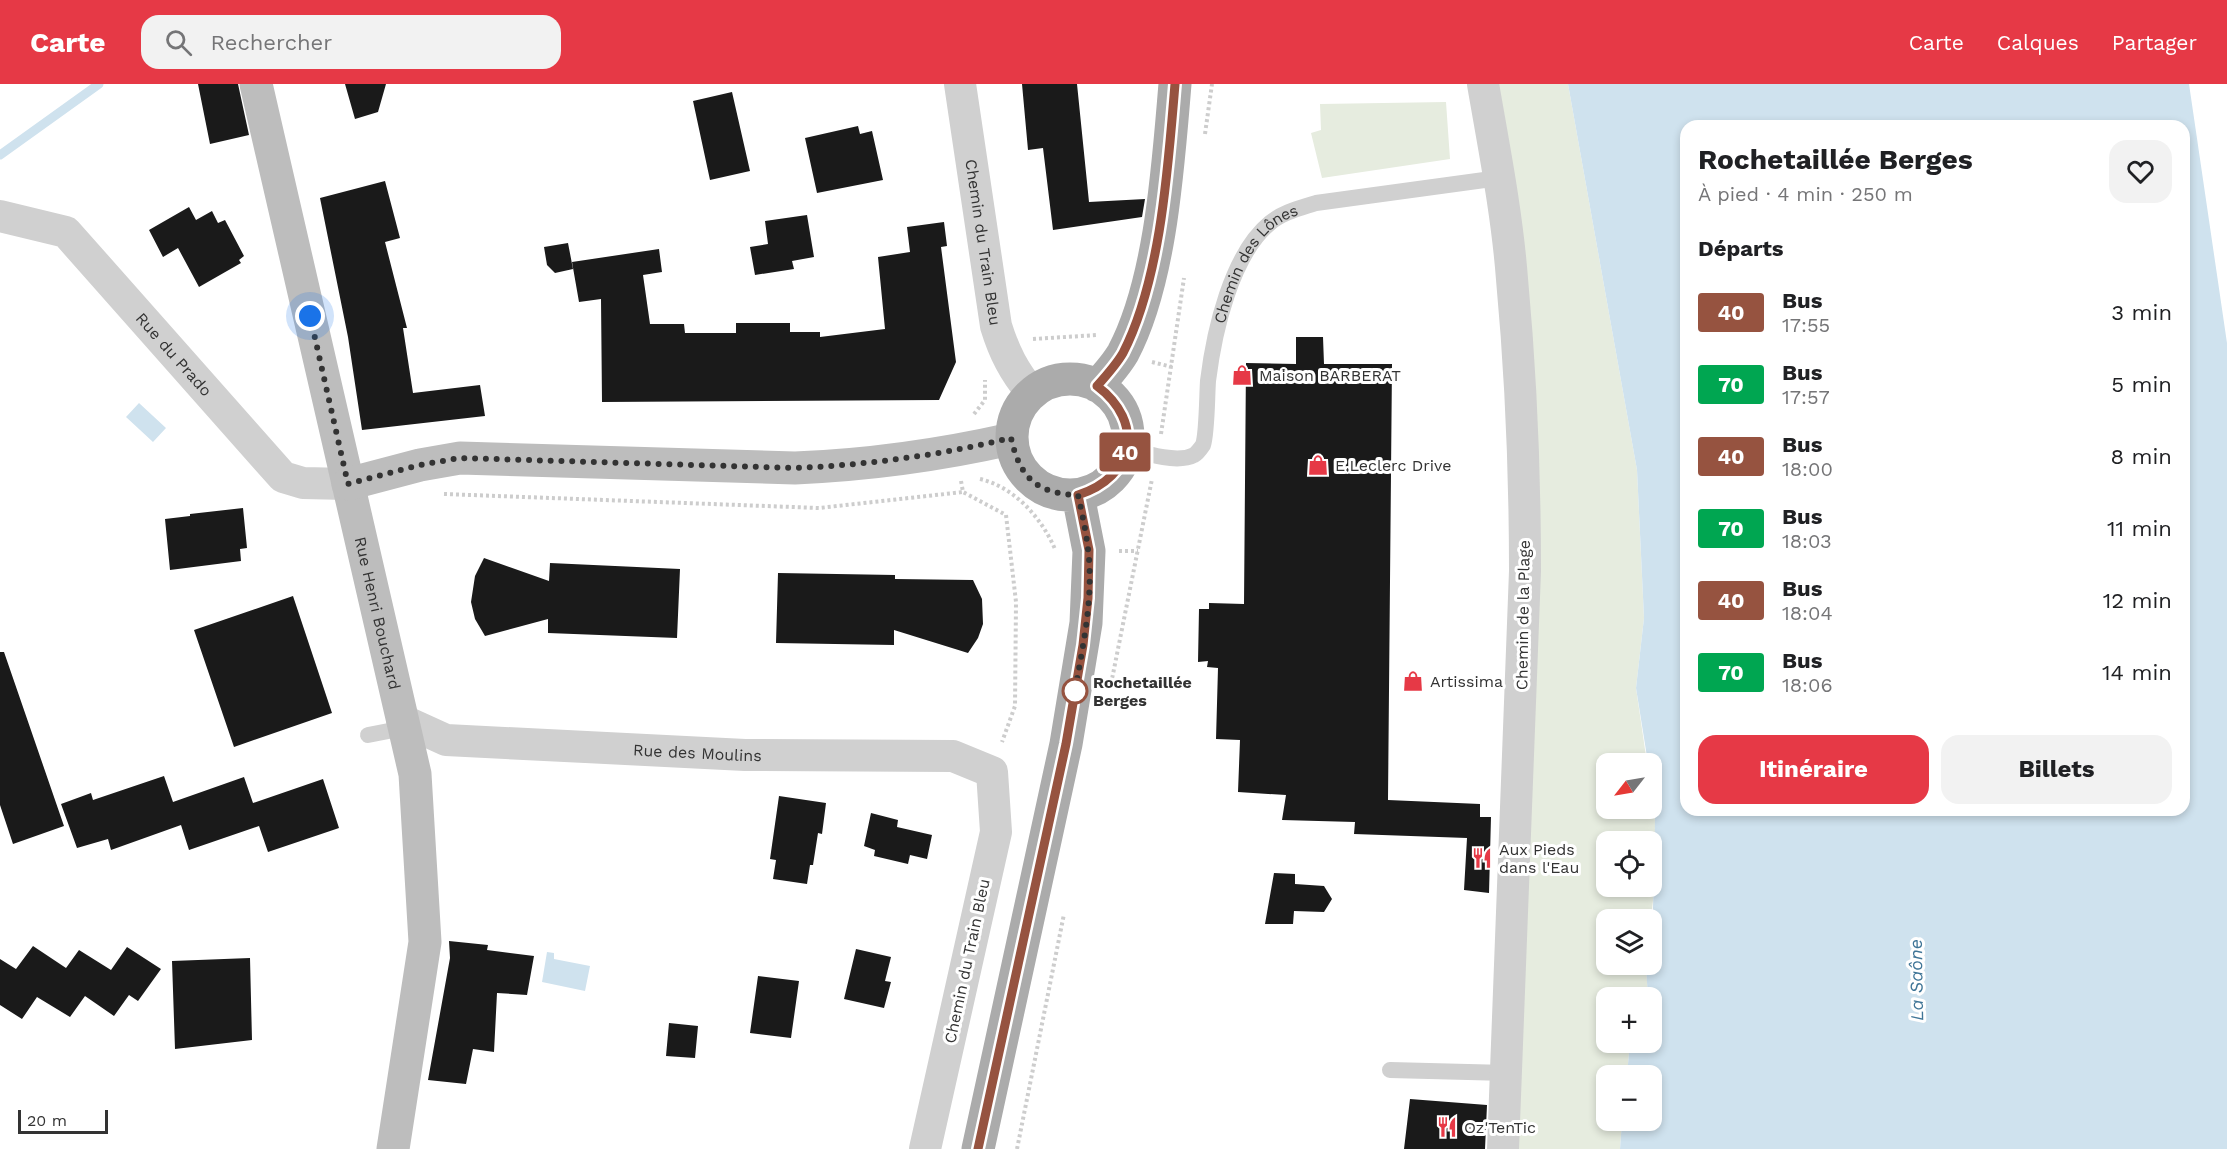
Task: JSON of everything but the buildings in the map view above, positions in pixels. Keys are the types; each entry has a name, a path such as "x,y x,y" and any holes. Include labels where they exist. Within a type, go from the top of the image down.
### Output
{"main road":[{"path":"1097,386 1121,356 1140,311 1156,246 1175,84"},
{"path":"1063,380 1081,380 1097,386 1120,408 1142,452 1121,465 1110,479 1095,489 1078,495 1059,494 1040,488 1025,475 1016,458 1011,438 1014,422 1021,406 1032,393 1047,384 1063,380"},
{"path":"978,1149 1063,755 1083,645 1088,598 1089,550 1078,495"}],"street":[{"name":"Rue Henri Bouchard","path":"256,84 415,774 425,942 393,1149"},
{"name":"Chemin du Train Bleu","path":"960,84 996,326 1015,373 1032,393"},
{"name":"Chemin de la Plage","path":"1483,84 1499,178 1512,277 1523,426 1525,499 1525,583 1503,1149"},
{"name":"Rue du Prado","path":"0,216 66,232 283,477 303,483 348,484"},
{"path":"348,484 420,465 460,458 795,468 840,466 955,452 1011,438"},
{"name":"Rue des Moulins","path":"403,724 446,740 745,755 953,756 992,772"},
{"name":"Chemin du Train Bleu","path":"925,1149 996,832 992,772"}],"lane":[{"name":"Chemin des Lônes","path":"1142,452 1182,458 1195,455 1203,445 1209,378 1221,315 1241,261 1254,239 1272,222 1293,210 1316,203 1499,178"},
{"path":"368,735 403,724"},
{"path":"1390,1070 1507,1073"}],"path":[{"path":"1203,145 1212,84"},
{"path":"1109,692 1137,551 1142,452 1172,367 1185,273"},
{"path":"1030,340 1098,335"},
{"path":"1149,362 1172,367"},
{"path":"967,421 985,400 985,369"},
{"path":"960,471 963,492"},
{"path":"973,477 996,482 1013,495 1036,516 1055,550"},
{"path":"441,494 784,509 855,506 963,492 1006,515 1016,602 1015,706 992,772"},
{"path":"1113,551 1137,551"},
{"path":"1017,1149 1066,903"}],"shaded area":[{"path":"1490,84 1568,84 1637,470 1644,618 1636,688 1646,753 1596,753 1596,819 1655,819 1655,822 1655,831 1596,831 1596,897 1653,897 1652,909 1596,909 1596,975 1647,975 1647,987 1596,987 1596,1053 1629,1053 1628,1065 1596,1065 1596,1131 1621,1131 1620,1149 1512,1149 1530,412"},
{"path":"1446,102 1450,159 1322,178 1311,133 1321,130 1320,104"}],"water":[{"name":"La Saône","path":"1568,84 2189,84 2227,343 2227,1149 1620,1149 1621,1131 1662,1131 1662,1065 1628,1065 1629,1053 1662,1053 1662,987 1647,987 1647,975 1662,975 1662,909 1653,909 1654,897 1662,897 1662,831 1655,831 1655,819 1662,819 1662,753 1646,753 1636,688 1644,618 1637,470"},
{"path":"139,403 166,428 153,442 126,417"},
{"path":"547,952 554,953 554,959 590,966 585,991 542,982"}],"waterway":[{"path":"0,155 99,84"}],"bus line":[{"name":"40","path":"978,1149 1066,744 1083,645 1088,598 1089,550 1078,495 1095,489 1110,479 1121,465 1127,448 1126,423 1120,408 1097,386 1121,356 1140,311 1156,246 1170,145 1175,84"}],"place":[{"name":"Maison BARBERAT","path":"1242,375"},
{"name":"E.Leclerc Drive","path":"1318,465"},
{"name":"Artissima","path":"1413,681"},
{"name":"Rochetaillée Berges","path":"1075,691"},
{"name":"Aux Pieds dans l'Eau","path":"1482,858"},
{"name":"Oz'TenTic","path":"1447,1127"}],"route":[{"path":"310,316 348,484 420,465 460,458 795,468 840,466 955,452 1011,438 1016,458 1025,475 1040,488 1059,494 1078,495 1089,550 1086,623 1075,691"}]}
